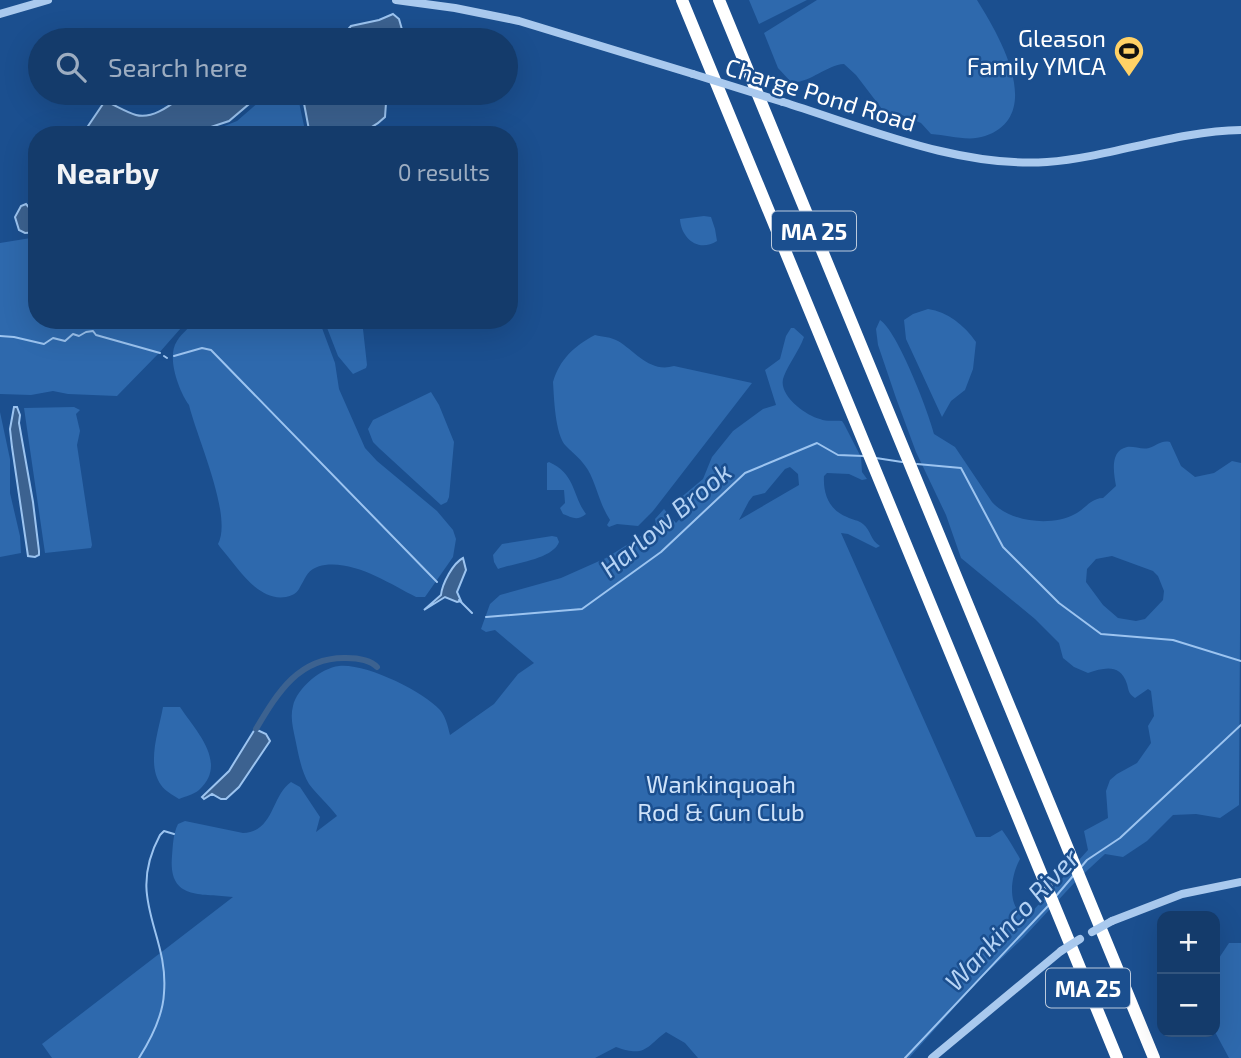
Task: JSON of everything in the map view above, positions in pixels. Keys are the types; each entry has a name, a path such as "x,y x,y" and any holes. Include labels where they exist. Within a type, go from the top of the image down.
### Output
{"highway":[{"name":"MA 25","path":"682,0 1117,1058"},
{"name":"MA 25","path":"719,0 1154,1058"}],"street":[{"path":"0,14 48,0"},
{"name":"Charge Pond Road","path":"396,0 471,10 519,21 941,151 1007,162 1060,160 1191,135 1241,130"},
{"path":"932,1058 1061,951 1092,932 1112,921 1182,894 1241,882"}],"green space":[{"path":"749,0 807,0 759,24"},
{"path":"817,0 977,0 996,33 1012,73 1015,93 1013,111 1003,126 985,136 958,138 931,134 921,123 897,113 885,113 856,75 844,64 804,80 791,82 778,68 764,33"},
{"path":"255,105 300,105 304,126 224,126 237,121"},
{"path":"711,217 717,241 703,245 692,242 687,237 680,219"},
{"path":"28,238 28,329 180,329 117,396 53,391 31,395 0,394 0,243"},
{"path":"928,309 955,320 976,342 973,369 965,390 951,401 942,417 906,339 904,320"},
{"name":"Wankinquoah Rod & Gun Club","path":"880,320 895,339 919,391 934,434 955,447 992,502 1009,514 1043,521 1075,514 1103,498 1116,486 1115,458 1121,449 1127,447 1146,448 1170,442 1181,466 1195,477 1214,473 1232,461 1241,463 1239,805 1220,818 1196,814 1173,815 1147,841 1123,857 1105,854 979,980 909,1058 698,1058 685,1043 666,1032 640,1051 616,1047 595,1058 52,1058 42,1044 233,897 189,892 175,881 172,856 178,824 185,821 243,833 253,831 267,820 284,788 291,782 300,787 320,817 316,832 337,816 309,784 300,761 292,714 295,699 305,686 318,675 339,666 350,666 378,674 407,687 432,703 444,716 450,735 494,704 518,674 534,663 495,630 486,632 481,629 490,604 500,595 561,578 606,558 641,536 654,536 658,533 655,519 664,509 676,523 683,515 679,499 703,479 712,457 733,431 763,409 776,405 765,370 780,359 791,328 804,337 784,376 784,390 793,403 814,417 842,421 861,457 862,472 867,479 862,480 849,474 827,473 824,476 826,495 836,510 868,529 880,546 876,548 841,533 976,837 990,837 1002,830 1020,859 1013,879 1013,901 1020,913 1030,914 1088,850 1084,831 1108,818 1106,791 1110,780 1137,763 1151,743 1148,726 1154,716 1151,691 1148,689 1135,698 1129,692 1124,677 1116,670 1088,673 1074,667 1063,658 1059,643 1035,619 961,558 946,515 916,452 878,345 876,329","holes":["790,467 798,474 799,485 739,520 753,496 765,493 785,469","1112,556 1153,571 1158,576 1164,591 1163,600 1145,619 1136,621 1118,618 1103,605 1086,582 1087,569 1096,559"]},
{"path":"187,329 322,329 335,363 339,389 365,448 437,511 453,530 456,539 453,557 425,597 416,597 349,566 325,565 314,568 296,592 286,597 266,594 248,581 218,544 221,515 218,496 189,405 181,391 173,365 174,348"},
{"path":"328,329 363,329 366,368 353,374 338,356"},
{"path":"595,335 618,341 658,367 674,366 752,383 653,511 638,526 607,525 610,520 588,470 562,441 557,425 553,382 556,374 569,354"},
{"path":"431,392 454,442 449,497 447,502 441,505 373,442 368,429 373,420"},
{"path":"74,407 80,410 76,414 80,431 77,445 92,545 91,548 45,553 24,408"},
{"path":"0,412 10,459 10,493 21,553 0,557"},
{"path":"549,462 569,479 586,514 580,518 563,514 560,508 565,503 564,490 547,490"},
{"path":"557,537 559,542 549,553 498,569 494,562 493,555 502,544"},
{"path":"163,707 180,707 201,736 210,758 211,769 207,780 197,792 179,799 161,785 154,767"},
{"path":"1229,943 1241,943 1241,1058 1229,1058 1218,1037 1220,1037 1220,956"}],"shaded area":[{"path":"393,14 399,19 402,28 349,28 351,26"},
{"path":"102,105 113,105 143,116 169,105 248,105 229,121 214,126 88,126"},
{"path":"304,105 386,105 385,117 373,126 308,126"},
{"path":"26,204 28,206 28,233 19,230 15,217 21,206"},
{"path":"14,407 17,407 20,415 19,423 33,502 39,551 39,555 35,557 28,556 12,447 10,429"},
{"path":"463,558 466,570 457,592 461,601 445,597 424,610 441,595 449,574"},
{"path":"255,729 266,734 270,741 239,787 226,799 212,794 204,799 202,797 229,771"}],"waterway":[{"name":"Harlow Brook","path":"0,336 44,344 53,338 65,341 73,334 79,336 93,331 96,335 160,353"},
{"name":"Harlow Brook","path":"174,356 202,348 211,350 437,582"},
{"name":"Harlow Brook","path":"486,617 582,609 661,552 745,473 817,443 838,455 863,456"},
{"name":"Harlow Brook","path":"876,458 902,462"},
{"name":"Harlow Brook","path":"917,464 961,468 1003,547 1059,603 1101,634 1173,640 1241,661"},
{"name":"Harlow Brook","path":"459,600 472,613"},
{"path":"256,729 282,690 292,679 315,663 350,658 367,661 377,667"},
{"name":"Wankinco River","path":"1081,867 1120,838 1241,725"},
{"path":"139,1058 156,1027 164,993 161,952 147,897 150,858 160,835 164,831 174,834"},
{"name":"Wankinco River","path":"1056,896 1073,876"},
{"name":"Wankinco River","path":"905,1058 1048,906"}],"place":[{"name":"Gleason Family YMCA","path":"1129,78"}]}
